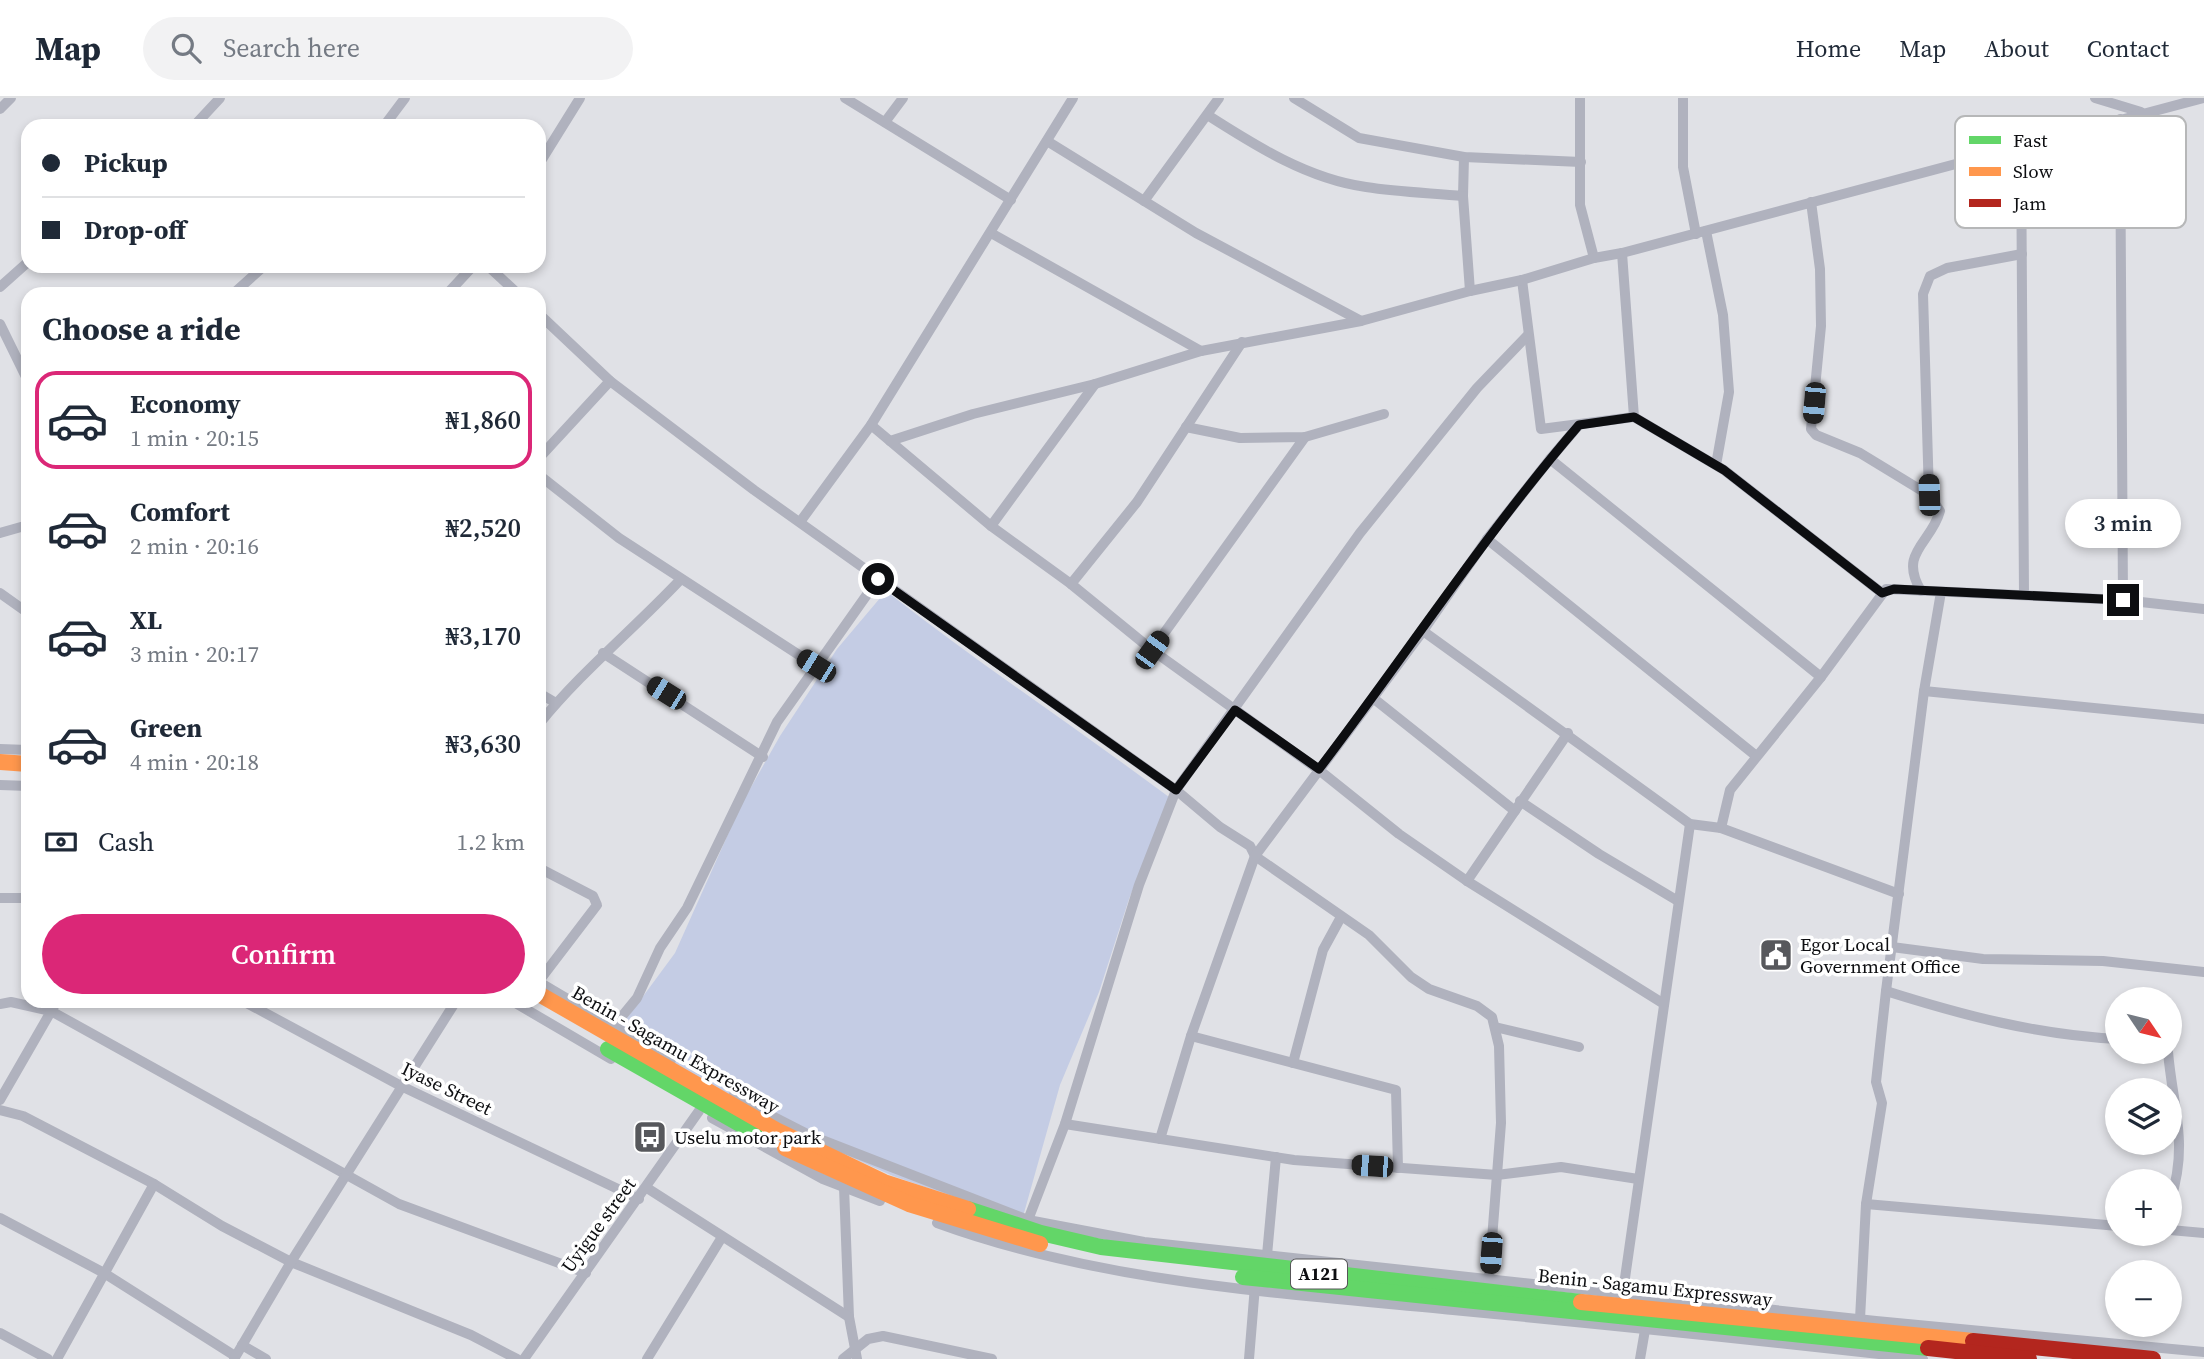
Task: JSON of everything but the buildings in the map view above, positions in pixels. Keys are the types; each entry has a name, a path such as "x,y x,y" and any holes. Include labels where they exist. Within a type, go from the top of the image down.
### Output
{"highway":[{"path":"0,762 21,764"},
{"path":"0,774 21,776"},
{"name":"Benin - Sagamu Expressway","path":"546,998 776,1130 884,1182 1041,1233 1161,1262 2153,1359"},
{"name":"A121","path":"539,1008 816,1164 894,1199 1018,1239 1161,1262 1256,1285 2029,1359"}],"street":[{"path":"0,109 12,98"},
{"path":"204,119 220,98"},
{"path":"389,119 405,98"},
{"path":"546,153 580,98"},
{"path":"845,98 1011,200"},
{"path":"885,122 903,98"},
{"path":"800,522 871,425 1073,98"},
{"path":"1144,201 1209,116 1219,98"},
{"path":"1294,98 1359,138 1464,157 1581,162"},
{"path":"1580,98 1580,205 1594,258"},
{"path":"1684,98 1683,167 1723,315 1729,393 1716,465"},
{"path":"2095,98 2120,103 2143,113"},
{"path":"2132,116 2203,98"},
{"path":"1209,116 1259,148 1314,173 1364,187 1463,196"},
{"path":"1047,141 1196,233 1361,321"},
{"path":"1464,157 1463,196 1470,291"},
{"path":"890,441 973,414 1096,384 1201,351 1361,321 1955,164"},
{"path":"1811,202 1821,269 1821,326 1811,429 1816,435 1860,453 1929,495 1941,512 1912,563 1911,575 1921,591"},
{"path":"2022,228 2024,595"},
{"path":"2121,228 2123,600"},
{"path":"991,233 1201,351"},
{"path":"1622,253 1634,417"},
{"path":"1929,495 1923,294 1930,276 1947,268 2022,254"},
{"path":"0,287 21,268"},
{"path":"241,287 256,273"},
{"path":"454,287 466,273"},
{"path":"496,273 510,287"},
{"path":"1522,280 1527,336 1536,376 1539,425 1546,430 1634,417 1716,465 1882,593"},
{"path":"546,321 610,381 878,579 1176,790 1220,827 1250,846 1255,856 1369,935 1411,977 1429,989 1477,1006 1492,1017 1499,1046 1501,1123 1489,1278"},
{"path":"0,324 21,367"},
{"path":"1028,1220 1065,1124 1139,885 1176,790 1360,533 1477,388 1527,336"},
{"path":"1070,584 1137,502 1242,342"},
{"path":"546,450 610,381"},
{"path":"991,526 1096,384"},
{"path":"1186,427 1240,438 1305,437 1384,414"},
{"path":"871,425 991,526 1070,584 1152,650 1319,769 1399,834 1466,881 1664,1004"},
{"path":"1160,1139 1191,1036 1255,856 1423,631 1487,539 1579,425"},
{"path":"1152,650 1305,437"},
{"path":"1550,459 1821,677"},
{"path":"546,481 619,538 816,666"},
{"path":"0,533 21,527"},
{"path":"1487,539 1755,755"},
{"path":"546,715 603,653 650,612 681,579"},
{"path":"614,1026 637,998 660,947 687,908 763,757 777,722 878,579"},
{"path":"1721,828 1730,790 1755,755 1821,677 1882,593 1894,589 2024,595 2123,600 2204,609"},
{"path":"1860,1319 1867,1205 1881,1103 1876,1082 1886,991 1924,691 1941,592"},
{"path":"0,593 21,608"},
{"path":"1423,631 1568,733 1690,824 1721,828 1899,894"},
{"path":"603,653 763,757"},
{"path":"1924,691 2204,719"},
{"path":"546,697 556,703"},
{"path":"1373,698 1515,811"},
{"path":"1466,881 1568,733"},
{"path":"0,749 21,750"},
{"path":"0,785 21,786"},
{"path":"1520,801 1599,854 1678,901"},
{"path":"1623,1292 1690,824"},
{"path":"546,872 593,896 597,905 546,973"},
{"path":"0,898 21,898"},
{"path":"1293,1062 1323,950 1341,917"},
{"path":"1892,947 1983,959 2103,961 2204,972"},
{"path":"546,986 726,1092 810,1135 1028,1220 1144,1242 1860,1319 2204,1352"},
{"path":"1886,991 1975,1019 2037,1031 2105,1038"},
{"path":"0,1004 11,1002 21,1004"},
{"path":"38,1008 51,1011 399,1205 522,1247 586,1273"},
{"path":"0,1100 53,1008"},
{"name":"Iyase Street","path":"256,1008 401,1086 639,1199"},
{"path":"0,1218 104,1273 234,1358 291,1262 348,1176 451,1008"},
{"path":"524,1008 699,1111 844,1187 966,1233 1038,1253 1136,1273 1923,1359"},
{"path":"1495,1027 1579,1047"},
{"path":"1191,1036 1396,1090 1398,1168"},
{"path":"2170,1064 2181,1143 2178,1169"},
{"path":"0,1110 23,1116 153,1184 222,1226 291,1262 471,1335 516,1359"},
{"name":"Uyigue street","path":"524,1359 699,1111"},
{"path":"1065,1124 1276,1157 1497,1175 1561,1167 1638,1179"},
{"path":"1267,1255 1276,1157"},
{"path":"57,1359 153,1184"},
{"path":"844,1187 849,1317 857,1353"},
{"path":"647,1188 849,1317"},
{"path":"1867,1205 2105,1225"},
{"path":"2182,1231 2204,1233"},
{"path":"647,1359 722,1237"},
{"path":"1249,1359 1256,1285"},
{"path":"1640,1359 1645,1330"},
{"path":"0,1334 48,1359"},
{"path":"843,1359 857,1353 868,1339 883,1336 992,1359"},
{"path":"242,1345 266,1359"}],"shaded area":[{"path":"886,591 1169,797 1129,899 1099,992 1060,1085 1022,1220 893,1176 737,1106 616,1033 675,953 742,803 780,736 837,649"}],"traffic: fast":[{"path":"608,1049 754,1132"},
{"path":"968,1209 1041,1233 1101,1247 1581,1302"},
{"path":"1243,1277 1928,1348"}],"traffic: slow":[{"path":"0,762 21,764"},
{"path":"546,998 776,1130 884,1182 968,1209"},
{"path":"785,1148 909,1204 1040,1244"},
{"path":"1581,1302 1973,1341"}],"traffic: jam":[{"path":"1973,1341 2153,1359"},
{"path":"1928,1348 2029,1359"}],"place":[{"name":"Egor Local Government Office","path":"1776,955"},
{"name":"Uselu motor park","path":"650,1137"}],"route":[{"path":"878,579 1176,790 1235,710 1319,769 1423,631 1487,539 1579,425 1634,417 1724,470 1882,593 1894,589 2123,600"}]}
